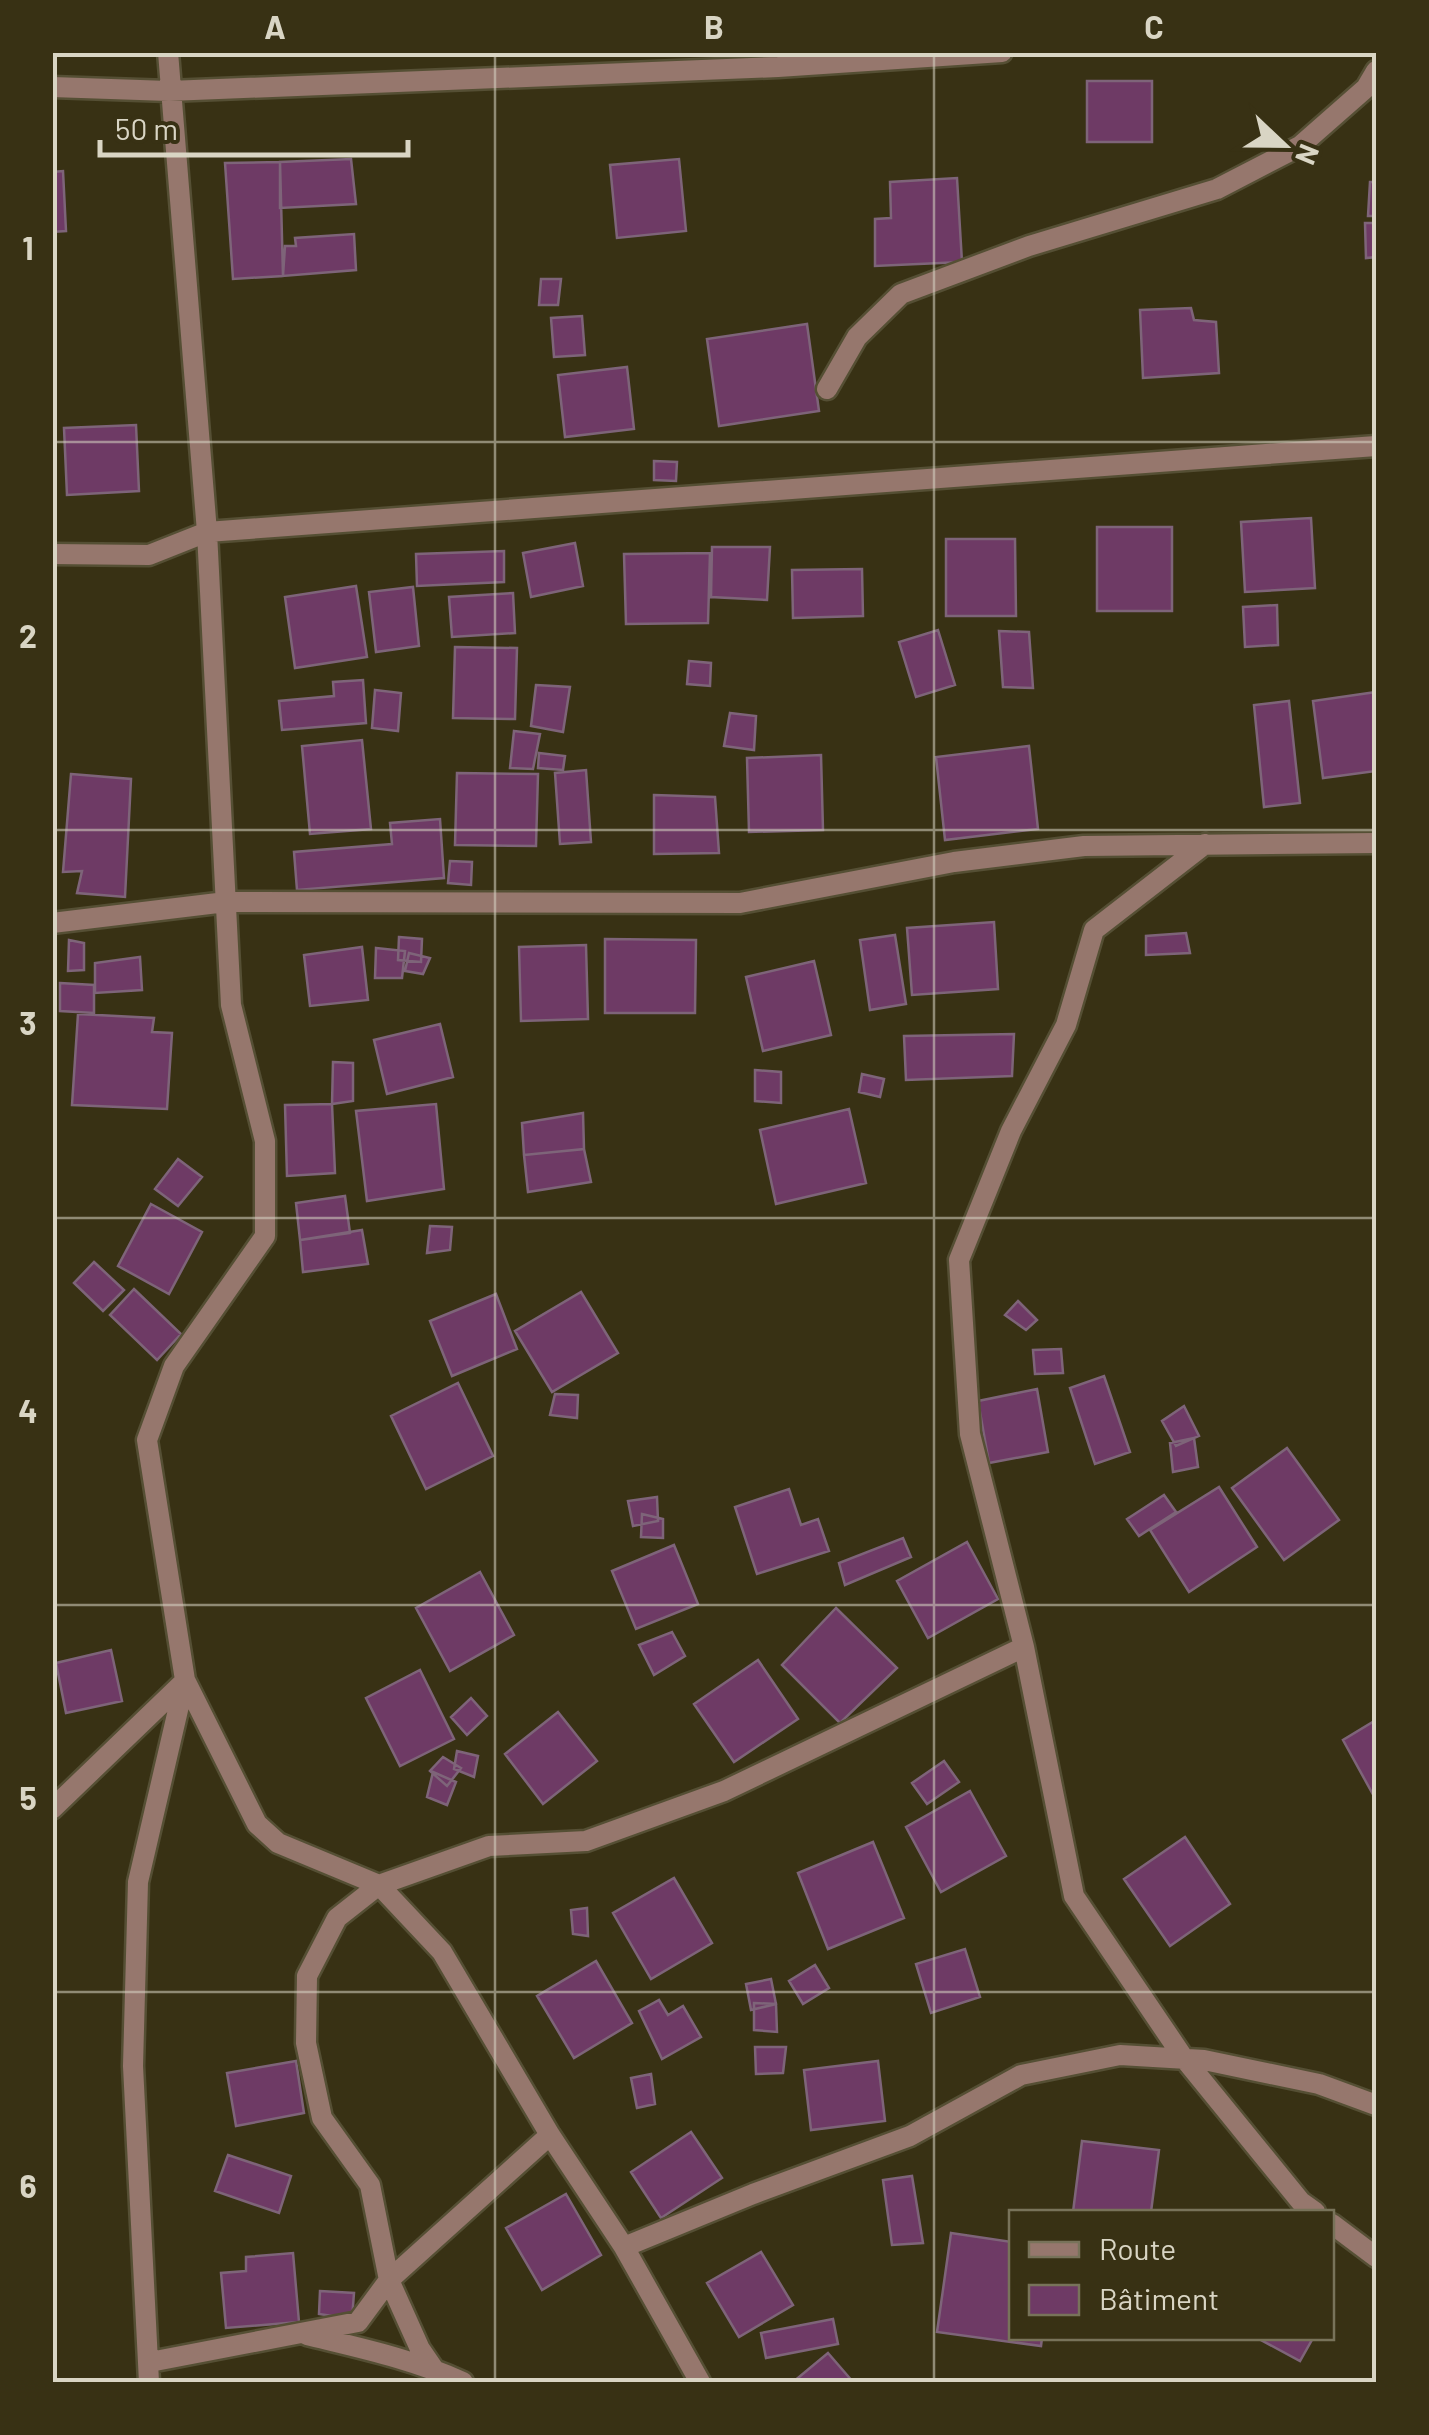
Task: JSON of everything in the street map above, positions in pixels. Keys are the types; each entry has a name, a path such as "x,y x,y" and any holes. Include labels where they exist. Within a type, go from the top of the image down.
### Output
{"street":[{"path":"168,52 207,532 231,1005 265,1141 265,1236 174,1366 147,1440 185,1680 256,1824 278,1843 379,1885 442,1952 550,2135 624,2248 700,2382"},
{"path":"52,88 169,92 778,67 1002,52"},
{"path":"827,389 857,337 901,294 1029,246 1217,189 1300,146 1366,88 1376,71"},
{"path":"52,554 149,555 207,532 1376,446"},
{"path":"52,924 226,902 740,903 954,862 1084,846 1376,843"},
{"path":"1205,844 1094,930 1066,1025 1011,1131 959,1260 970,1434 1024,1647 1074,1896 1184,2057 1301,2202 1313,2210"},
{"path":"433,2368 388,2280 370,2185 322,2118 306,2043 307,1976 337,1918 379,1885 489,1846 586,1841 724,1791 1024,1647"},
{"path":"52,1809 185,1680"},
{"path":"185,1680 138,1882 133,2066 150,2372 358,2322 388,2280 550,2135"},
{"path":"624,2248 910,2136 1021,2075 1120,2055 1184,2057 1319,2084 1376,2105"},
{"path":"1334,2226 1376,2257"},
{"path":"300,2334 433,2368 462,2382"}],"building":[{"path":"1087,81 1152,81 1152,142 1087,142"},
{"path":"351,159 356,204 280,208 280,162"},
{"path":"679,159 686,231 617,238 610,165"},
{"path":"280,162 283,276 233,279 225,163"},
{"path":"63,171 66,231 52,232 52,172"},
{"path":"957,178 962,262 875,266 875,219 891,218 890,182"},
{"path":"1370,182 1376,182 1376,216 1368,216"},
{"path":"1365,223 1376,223 1376,257 1366,258"},
{"path":"354,234 356,270 283,276 285,246 296,246 295,238"},
{"path":"541,279 561,279 558,305 539,305"},
{"path":"1191,308 1194,320 1216,322 1219,373 1143,378 1140,310"},
{"path":"582,316 585,355 554,357 551,318"},
{"path":"807,324 819,411 719,426 707,339"},
{"path":"627,367 634,429 565,437 558,375"},
{"path":"136,425 139,491 67,495 64,428"},
{"path":"654,461 677,462 676,481 654,480"},
{"path":"1311,518 1315,588 1245,592 1241,522"},
{"path":"1097,527 1172,527 1172,611 1097,611"},
{"path":"946,539 1015,539 1016,616 946,616"},
{"path":"575,543 583,586 531,597 523,553"},
{"path":"712,547 770,547 767,600 711,597"},
{"path":"504,551 504,582 417,586 416,554"},
{"path":"710,553 708,623 626,624 624,554"},
{"path":"862,569 863,616 793,618 792,570"},
{"path":"356,586 367,657 295,668 285,597"},
{"path":"413,587 419,646 376,652 369,592"},
{"path":"513,593 515,633 452,637 449,597"},
{"path":"1277,605 1278,645 1245,647 1243,607"},
{"path":"938,630 955,685 916,697 899,642"},
{"path":"999,631 1029,632 1033,688 1003,687"},
{"path":"455,647 517,648 515,719 453,718"},
{"path":"689,661 711,663 710,686 687,684"},
{"path":"363,680 366,723 282,730 279,701 334,696 333,682"},
{"path":"536,685 570,687 563,732 531,726"},
{"path":"375,690 401,693 398,731 372,728"},
{"path":"1376,692 1376,771 1323,778 1313,701"},
{"path":"1289,701 1300,803 1264,807 1254,705"},
{"path":"730,713 756,716 754,750 724,746"},
{"path":"514,731 540,734 533,769 510,768"},
{"path":"362,740 371,829 310,834 302,746"},
{"path":"1029,746 1038,829 945,840 936,757"},
{"path":"539,753 565,756 563,770 538,768"},
{"path":"821,755 823,830 749,832 747,758"},
{"path":"586,770 591,842 560,844 555,773"},
{"path":"457,773 538,774 536,846 455,845"},
{"path":"71,774 131,779 125,897 77,893 82,871 63,872"},
{"path":"654,795 715,797 719,853 654,854"},
{"path":"440,819 444,878 297,890 294,852 392,844 390,823"},
{"path":"450,861 472,862 471,885 448,883"},
{"path":"994,922 998,989 912,995 907,928"},
{"path":"1186,933 1190,953 1146,955 1146,936"},
{"path":"895,935 906,1004 870,1010 860,940"},
{"path":"399,937 422,939 421,962 398,960"},
{"path":"605,939 696,940 695,1013 605,1013"},
{"path":"69,940 84,943 84,970 68,971"},
{"path":"586,945 588,1019 521,1021 519,947"},
{"path":"362,947 368,1000 310,1006 304,955"},
{"path":"376,948 405,951 402,978 375,978"},
{"path":"409,953 430,958 423,974 405,971"},
{"path":"140,957 142,990 95,993 95,963"},
{"path":"814,961 831,1035 763,1051 746,977"},
{"path":"60,983 94,985 94,1013 60,1011"},
{"path":"78,1014 154,1018 152,1032 172,1033 167,1109 72,1105"},
{"path":"440,1024 453,1077 387,1094 374,1040"},
{"path":"1014,1034 1012,1076 906,1080 904,1036"},
{"path":"333,1062 353,1063 353,1101 332,1104"},
{"path":"755,1070 781,1072 781,1103 755,1101"},
{"path":"862,1074 884,1079 880,1097 859,1092"},
{"path":"332,1104 335,1173 287,1176 285,1105"},
{"path":"436,1104 444,1189 367,1201 356,1111"},
{"path":"849,1109 866,1183 776,1204 760,1130"},
{"path":"583,1113 584,1149 524,1155 522,1123"},
{"path":"584,1149 591,1182 528,1192 524,1155"},
{"path":"178,1159 202,1177 178,1206 155,1189"},
{"path":"345,1196 350,1233 300,1240 296,1203"},
{"path":"151,1204 202,1232 169,1294 118,1266"},
{"path":"430,1226 452,1227 450,1250 427,1253"},
{"path":"362,1230 368,1264 303,1272 300,1240"},
{"path":"94,1262 124,1290 103,1311 74,1283"},
{"path":"134,1289 181,1334 157,1360 110,1315"},
{"path":"581,1292 618,1353 552,1392 515,1331"},
{"path":"496,1294 517,1349 452,1376 430,1321"},
{"path":"1018,1301 1037,1320 1026,1330 1005,1315"},
{"path":"1061,1349 1063,1373 1035,1374 1033,1350"},
{"path":"1104,1376 1130,1452 1095,1464 1070,1388"},
{"path":"458,1383 493,1456 426,1489 391,1416"},
{"path":"1037,1389 1048,1452 989,1463 978,1401"},
{"path":"555,1394 578,1395 577,1418 550,1415"},
{"path":"1184,1406 1199,1436 1176,1446 1162,1421"},
{"path":"1194,1438 1198,1467 1173,1472 1170,1443"},
{"path":"1287,1448 1339,1520 1284,1560 1232,1488"},
{"path":"1219,1487 1257,1547 1189,1592 1150,1530"},
{"path":"789,1489 801,1525 818,1519 829,1551 757,1574 735,1507"},
{"path":"1164,1495 1176,1512 1139,1536 1127,1519"},
{"path":"657,1497 658,1521 633,1526 628,1501"},
{"path":"642,1514 663,1519 663,1538 641,1537"},
{"path":"903,1538 911,1557 845,1585 839,1563"},
{"path":"967,1542 998,1599 928,1638 897,1581"},
{"path":"674,1545 698,1604 636,1629 612,1571"},
{"path":"480,1572 514,1635 450,1671 416,1608"},
{"path":"836,1608 897,1668 840,1723 782,1665"},
{"path":"672,1632 685,1656 654,1675 639,1645"},
{"path":"111,1650 122,1701 66,1713 56,1663"},
{"path":"758,1660 798,1719 734,1762 694,1704"},
{"path":"420,1670 454,1739 400,1766 366,1698"},
{"path":"471,1698 487,1716 467,1735 451,1717"},
{"path":"558,1712 597,1761 543,1804 505,1754"},
{"path":"1376,1720 1376,1800 1343,1740"},
{"path":"457,1751 478,1756 474,1777 454,1769"},
{"path":"443,1757 461,1768 447,1786 430,1771"},
{"path":"944,1761 959,1782 927,1804 912,1783"},
{"path":"433,1772 456,1782 447,1805 427,1797"},
{"path":"970,1791 1006,1856 941,1892 906,1827"},
{"path":"1185,1837 1230,1904 1170,1946 1124,1879"},
{"path":"873,1842 904,1918 828,1949 798,1873"},
{"path":"674,1878 712,1943 651,1979 613,1913"},
{"path":"587,1908 588,1936 573,1934 571,1910"},
{"path":"965,1949 980,1997 931,2013 916,1964"},
{"path":"596,1961 632,2023 574,2058 537,1996"},
{"path":"815,1965 829,1988 803,2004 789,1981"},
{"path":"771,1979 776,2004 751,2010 746,1984"},
{"path":"659,2000 668,2015 683,2006 701,2037 662,2059 639,2011"},
{"path":"754,2003 776,2004 777,2032 754,2030"},
{"path":"755,2047 786,2047 783,2073 756,2074"},
{"path":"296,2061 304,2113 236,2126 227,2073"},
{"path":"878,2061 885,2121 811,2130 804,2070"},
{"path":"651,2074 655,2104 637,2108 631,2078"},
{"path":"691,2132 722,2178 661,2218 631,2172"},
{"path":"1082,2141 1159,2150 1151,2210 1073,2210"},
{"path":"228,2155 291,2176 279,2213 215,2191"},
{"path":"912,2176 923,2243 892,2245 883,2180"},
{"path":"566,2194 601,2255 542,2290 506,2228"},
{"path":"951,2233 1009,2242 1009,2340 1042,2340 1041,2346 937,2332"},
{"path":"761,2252 793,2305 739,2337 707,2283"},
{"path":"293,2253 299,2322 226,2328 221,2273 246,2271 246,2257"},
{"path":"320,2291 354,2293 352,2319 319,2314"},
{"path":"833,2319 838,2344 766,2358 761,2333"},
{"path":"1261,2340 1312,2340 1300,2361"},
{"path":"828,2353 853,2382 793,2382"}]}
